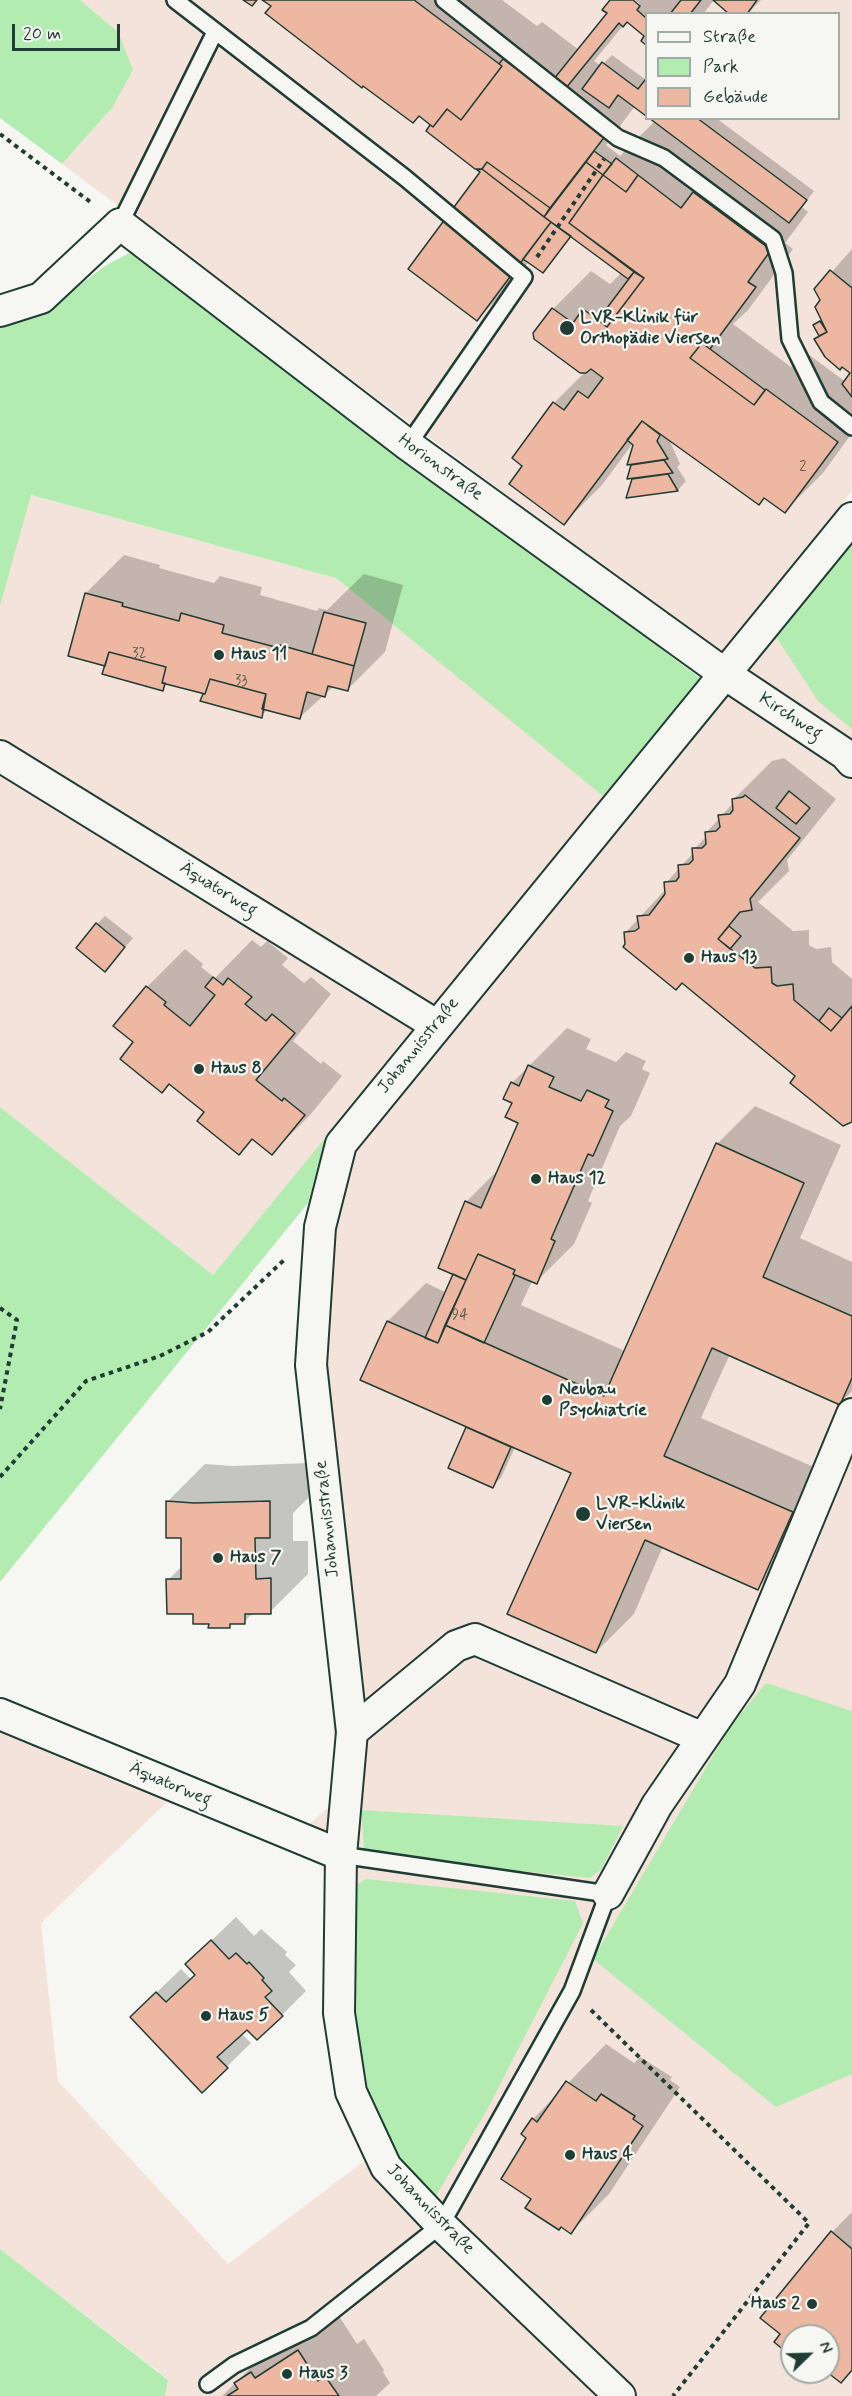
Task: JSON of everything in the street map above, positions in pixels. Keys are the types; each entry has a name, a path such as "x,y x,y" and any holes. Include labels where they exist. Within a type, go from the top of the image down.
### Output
{"street":[{"path":"0,311 41,298 120,224"},
{"name":"Horionstraße","path":"120,224 408,445 725,674"},
{"path":"725,674 852,518"},
{"name":"Kirchweg","path":"725,674 850,757"},
{"name":"Johannisstraße","path":"620,2396 441,2225 386,2167 351,2092 339,2013 341,1856 352,1732 311,1365 320,1227 341,1144 725,674"},
{"name":"Äquatorweg","path":"0,756 436,1025"},
{"path":"608,1894 657,1805 740,1684 852,1414"},
{"path":"352,1732 456,1646 475,1639 703,1738"},
{"name":"Äquatorweg","path":"0,1714 341,1856"}],"lane":[{"path":"175,0 404,177 524,276 408,445"},
{"path":"444,0 618,138 664,158 772,239 784,273 790,339 821,402 852,427"},
{"path":"120,224 215,32"},
{"path":"208,2384 234,2365 311,2328 441,2225 572,1991 608,1894 341,1856"}],"path":[{"path":"0,134 120,224"},
{"path":"524,276 618,138"},
{"path":"0,1477 87,1381 160,1356 208,1332 320,1227"},
{"path":"0,1308 17,1320 0,1409"},
{"path":"572,1991 809,2223 674,2396"}],"shaded area":[{"name":"LVR-Klinik für Orthopädie Viersen","path":"80,0 852,0 852,491 720,654 62,164 112,108 118,32"},
{"name":"LVR-Klinik Viersen","path":"30,495 336,578 603,795 700,678 721,694 852,534 852,2396 165,2396 168,2379 0,2249 0,1727 172,1797 41,1923 58,2081 228,2264 367,2159 330,2023 324,1869 312,1854 309,1824 337,1800 328,1620 301,1408 308,1203 325,1139 213,1275 0,1107 0,606"}],"green space":[{"path":"0,0 80,0 118,32 133,70 112,108 62,164 0,118"},
{"path":"131,252 700,678 603,796 336,578 31,495 0,606 0,325 18,322 54,304 105,266"},
{"path":"852,534 852,729 818,701 773,632"},
{"path":"0,1107 213,1275 326,1137 308,1203 0,1582"},
{"path":"766,1683 852,1711 852,2074 776,2107 593,1959 730,1727"},
{"path":"361,1810 623,1826 601,1870 590,1878 382,1857 364,1849"},
{"path":"366,1879 575,1901 583,1923 487,2110 436,2196 421,2195 373,2116 352,2007 355,1886"},
{"path":"0,2249 168,2380 165,2396 0,2396"}],"building":[{"path":"243,0 257,0 252,6"},
{"path":"262,0 414,0 502,66 461,120 447,109 433,127 419,116 413,123 363,86 362,88 265,13 271,6"},
{"path":"610,0 633,0 640,6 637,10 645,17 645,44 641,41 644,36 627,22 623,27 619,23 557,99 545,90 607,13 602,10"},
{"path":"681,0 701,0 692,12 672,12"},
{"path":"713,0 757,0 748,12 727,12"},
{"path":"503,59 606,135 550,208 487,162 482,169 475,169 426,131 430,125 433,127 447,109 461,120 502,66 499,64"},
{"path":"602,62 638,89 645,80 645,115 618,95 609,108 582,89"},
{"path":"652,120 700,120 807,200 789,223"},
{"path":"594,151 612,164 603,175 586,162"},
{"path":"616,158 638,175 626,192 603,175"},
{"path":"487,162 550,208 544,217 482,169"},
{"path":"586,162 603,175 569,223 634,272 628,279 544,217"},
{"path":"482,169 551,222 477,321 408,269 480,172 477,170"},
{"path":"603,175 626,192 638,175 681,208 693,192 771,250 748,282 756,287 710,349 702,343 690,358 754,405 766,389 838,442 785,513 764,498 759,505 642,421 564,525 509,484 522,466 512,458 553,402 564,410 578,391 588,398 603,378 591,369 586,373 580,373 534,339 533,333 552,308 573,323 583,309 607,327 644,278 569,223"},
{"path":"544,217 571,236 543,273 523,259 551,222"},
{"path":"830,270 852,288 852,397 842,384 850,373 842,367 840,370 825,357 814,339 827,332 815,307 820,300 814,289"},
{"path":"634,272 644,278 607,327 598,320"},
{"path":"820,321 827,332 819,336 813,325"},
{"path":"702,343 765,390 754,405 690,358"},
{"path":"642,421 660,435 657,441 668,459 627,465 633,445 627,440"},
{"path":"664,460 673,473 627,479 631,465"},
{"path":"668,474 678,491 626,498 632,479"},
{"name":"Haus 11","path":"85,593 123,603 122,606 179,621 181,613 224,625 222,633 279,648 280,645 354,666 348,691 328,686 325,697 307,692 300,719 262,709 266,694 210,679 205,694 162,683 166,667 109,652 105,666 68,656"},
{"path":"324,612 366,623 354,666 312,654"},
{"path":"109,652 166,667 162,683 165,683 163,691 102,674"},
{"path":"210,679 266,694 262,718 200,701"},
{"path":"789,791 810,808 796,824 776,808"},
{"name":"Haus 13","path":"745,795 800,838 750,899 752,910 740,912 718,939 755,968 771,967 772,983 777,986 793,984 794,1000 831,1031 852,1006 852,1122 843,1126 790,1083 795,1076 682,983 676,990 623,947 624,932 635,931 639,928 637,916 649,915 665,894 664,882 676,881 679,877 678,865 689,864 693,860 692,848 702,848 706,844 705,832 716,831 720,827 718,815 730,814 733,810 732,799"},
{"path":"96,923 125,947 105,972 76,948"},
{"path":"729,926 741,936 730,949 718,939"},
{"name":"Haus 8","path":"213,977 223,985 228,978 252,997 245,1004 266,1021 272,1014 295,1033 256,1080 282,1101 284,1098 305,1115 272,1155 252,1139 239,1155 197,1121 204,1112 169,1084 162,1093 120,1059 133,1042 113,1026 146,986 166,1002 164,1005 190,1026 215,995 205,987"},
{"path":"829,1008 842,1018 831,1031 819,1021"},
{"name":"Haus 12","path":"528,1065 554,1077 549,1087 581,1101 587,1090 609,1100 605,1107 613,1111 593,1156 588,1154 551,1239 555,1241 537,1284 513,1274 515,1270 478,1254 466,1280 438,1268 465,1201 481,1208 518,1123 505,1117 512,1103 503,1099 511,1082 519,1086"},
{"name":"Neubau Psychiatrie","path":"716,1143 804,1183 763,1277 852,1316 852,1378 840,1405 712,1348 664,1456 793,1512 758,1590 645,1540 596,1653 507,1614 571,1473 360,1380 387,1321 438,1343 445,1325 604,1396"},
{"path":"478,1254 515,1270 513,1274 515,1275 484,1343 445,1325"},
{"path":"453,1274 466,1280 438,1343 425,1338"},
{"path":"466,1427 511,1447 493,1488 448,1468"},
{"name":"Haus 7","path":"166,1501 194,1503 270,1501 270,1538 255,1538 256,1579 271,1578 271,1614 245,1614 245,1624 230,1624 230,1628 208,1628 209,1624 193,1624 193,1614 167,1614 166,1579 181,1579 181,1538 166,1538"},
{"name":"Haus 5","path":"211,1940 229,1959 236,1953 247,1964 249,1962 264,1978 262,1980 272,1991 265,1997 283,2016 257,2040 247,2030 217,2057 228,2068 202,2093 130,2017 156,1992 166,2002 195,1975 185,1964"},
{"name":"Haus 4","path":"566,2081 596,2101 601,2094 635,2116 633,2119 643,2126 571,2234 561,2227 559,2230 525,2208 531,2199 501,2179 526,2138 521,2134 532,2118 537,2122"},
{"name":"Haus 2","path":"831,2231 852,2249 852,2370 841,2383 840,2324 780,2324 780,2334 760,2318"},
{"name":"Haus 2","path":"780,2334 780,2347 774,2342"},
{"name":"Haus 3","path":"298,2350 318,2381 325,2376 339,2396 227,2396 238,2389 234,2383 251,2372 255,2378"}],"place":[{"name":"LVR-Klinik für Orthopädie Viersen","path":"567,328"},
{"name":"Haus 11","path":"219,655"},
{"name":"Haus 13","path":"689,958"},
{"name":"Haus 8","path":"199,1069"},
{"name":"Haus 12","path":"536,1179"},
{"name":"Neubau Psychiatrie","path":"547,1400"},
{"name":"LVR-Klinik Viersen","path":"583,1514"},
{"name":"Haus 7","path":"218,1558"},
{"name":"Haus 5","path":"206,2016"},
{"name":"Haus 4","path":"570,2155"},
{"name":"Haus 2","path":"812,2304"},
{"name":"Haus 3","path":"287,2374"}]}
